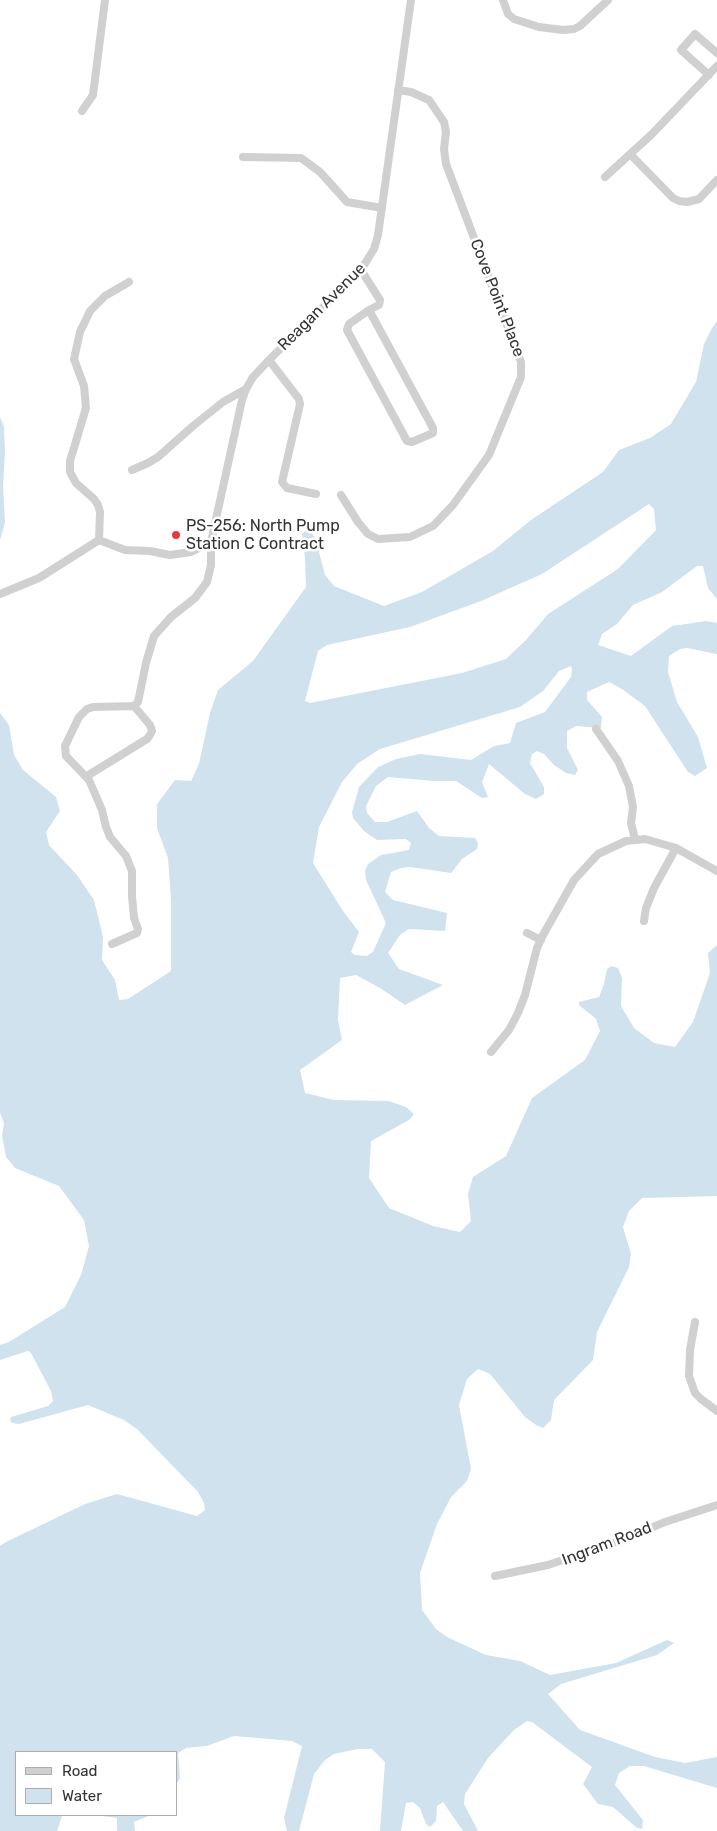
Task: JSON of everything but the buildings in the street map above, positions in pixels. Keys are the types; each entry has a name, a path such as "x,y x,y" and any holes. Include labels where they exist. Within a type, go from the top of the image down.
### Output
{"street":[{"path":"82,111 93,94 105,0"},
{"name":"Reagan Avenue","path":"134,706 138,702 147,656 154,636 171,617 195,598 207,582 211,565 211,542 246,389 253,377 269,360 361,270 374,250 382,208 411,0"},
{"path":"503,0 508,14 520,22 539,27 569,30 580,26 608,0"},
{"path":"709,75 680,50 696,34 717,53"},
{"path":"605,176 690,96 717,66"},
{"name":"Cove Point Place","path":"341,495 358,522 372,537 386,540 419,534 442,518 484,462 517,389 522,368 444,158 446,132 444,122 429,100 411,92 398,90"},
{"path":"630,154 673,198 679,201 687,202 699,199 717,180"},
{"path":"243,157 301,158 320,172 347,202 382,208"},
{"path":"361,270 380,300 379,305 369,310 349,324 347,330 398,425 408,441 412,442 433,433 433,428 369,310"},
{"path":"99,540 100,512 98,505 76,483 70,472 70,461 86,408 84,386 74,359 80,332 90,311 104,296 129,282"},
{"path":"269,360 297,393 300,404 282,482 287,488 316,494"},
{"path":"132,470 158,457 223,402 246,389"},
{"path":"0,594 39,578 99,540 125,550 150,551 170,555 191,552 211,542"},
{"path":"87,776 150,735 152,731 150,725 134,706 93,707 82,713 64,751 70,762 87,776 102,810 110,837 126,856 132,871 132,896 134,918 138,929 137,933 112,944"},
{"path":"596,729 618,761 629,786 633,807 631,823 635,839"},
{"path":"491,1052 518,1013 541,940 574,880 598,854 616,845 635,839 645,839 676,848 717,871"},
{"path":"644,921 646,908 654,888 676,848"},
{"path":"527,933 541,940"},
{"path":"695,1322 690,1350 689,1376 695,1393 717,1411"},
{"name":"Ingram Road","path":"495,1576 522,1572 556,1563 619,1541 664,1522 717,1505"}],"water":[{"path":"717,321 717,599 708,588 703,566 697,566 662,592 633,605 617,624 602,634 598,645 631,656 672,626 706,621 717,623 717,654 687,648 680,649 669,656 668,672 677,702 698,737 707,768 695,776 688,772 645,706 609,682 587,692 587,700 602,717 601,728 576,726 567,731 567,748 578,770 575,775 566,773 554,765 544,754 537,751 532,754 530,763 544,787 544,794 536,799 525,794 489,764 482,782 488,797 482,798 456,781 388,777 376,786 366,806 367,813 375,822 387,822 417,811 429,828 439,836 475,838 478,843 477,849 462,859 451,873 410,867 391,872 385,892 393,900 447,913 445,931 409,929 400,935 388,953 399,969 443,985 405,1005 356,975 340,978 338,1020 342,1040 300,1070 305,1093 334,1100 389,1101 406,1107 414,1114 409,1120 371,1141 369,1178 389,1208 433,1226 460,1232 471,1221 468,1194 473,1177 506,1156 532,1098 585,1060 600,1031 596,1019 579,1005 579,1002 599,997 607,969 611,966 618,968 622,978 621,1006 634,1028 654,1043 675,1047 693,1022 710,973 708,953 717,945 717,1196 642,1198 629,1211 623,1227 631,1254 629,1267 597,1332 593,1360 554,1400 551,1420 543,1428 525,1417 490,1374 478,1369 467,1379 459,1405 471,1469 467,1481 451,1497 437,1524 420,1573 422,1610 436,1629 447,1637 486,1655 520,1661 550,1675 616,1663 667,1640 674,1643 657,1655 561,1684 548,1694 580,1730 655,1757 685,1763 717,1757 717,1788 644,1766 630,1766 619,1773 615,1785 643,1820 642,1829 637,1828 613,1807 598,1804 583,1784 592,1767 532,1722 527,1721 514,1730 488,1758 465,1794 464,1804 478,1831 463,1831 443,1802 437,1806 436,1821 430,1827 426,1824 420,1808 413,1802 406,1803 401,1831 380,1831 385,1762 372,1749 358,1749 334,1754 325,1760 314,1774 299,1831 287,1831 284,1818 302,1746 292,1741 234,1736 207,1746 186,1748 178,1753 178,1751 15,1751 15,1816 62,1816 57,1831 0,1831 0,1546 85,1504 117,1494 197,1516 205,1510 204,1503 198,1492 138,1430 124,1420 88,1405 19,1424 12,1423 10,1420 11,1417 48,1406 53,1401 51,1391 31,1353 28,1351 0,1360 0,1345 9,1342 65,1307 81,1275 89,1246 84,1220 59,1186 15,1168 6,1157 2,1136 4,1124 0,1112 0,713 9,725 14,755 23,770 56,797 60,811 46,832 49,845 77,875 94,900 103,937 102,960 115,980 119,1000 128,999 171,971 171,900 168,858 157,828 157,804 175,780 191,781 199,764 210,713 218,690 253,661 306,587 302,534 305,531 309,531 315,537 325,575 334,586 384,606 422,592 493,551 531,520 603,472 619,450 650,438 671,424 696,382 704,344","holes":["649,504 654,509 656,530 618,569 548,614 526,640 506,659 462,673 310,703 305,701 318,651 327,645 410,627 481,601 542,574","571,666 571,677 545,712 516,723 510,743 494,746 471,760 420,754 396,759 378,767 359,787 352,812 353,818 364,831 377,840 406,839 411,843 409,850 381,855 368,864 365,871 366,880 386,923 373,952 367,956 355,955 351,952 359,932 343,911 313,863 319,827 342,782 357,764 380,749 520,707 543,691 559,671"]},
{"path":"0,417 4,427 3,486 5,522 0,540"},
{"path":"178,1753 180,1778 178,1782"},
{"path":"102,1816 149,1816 134,1822 135,1831 117,1831 117,1818"}],"place":[{"name":"PS-256: North Pump Station C Contract","path":"176,535"}]}
